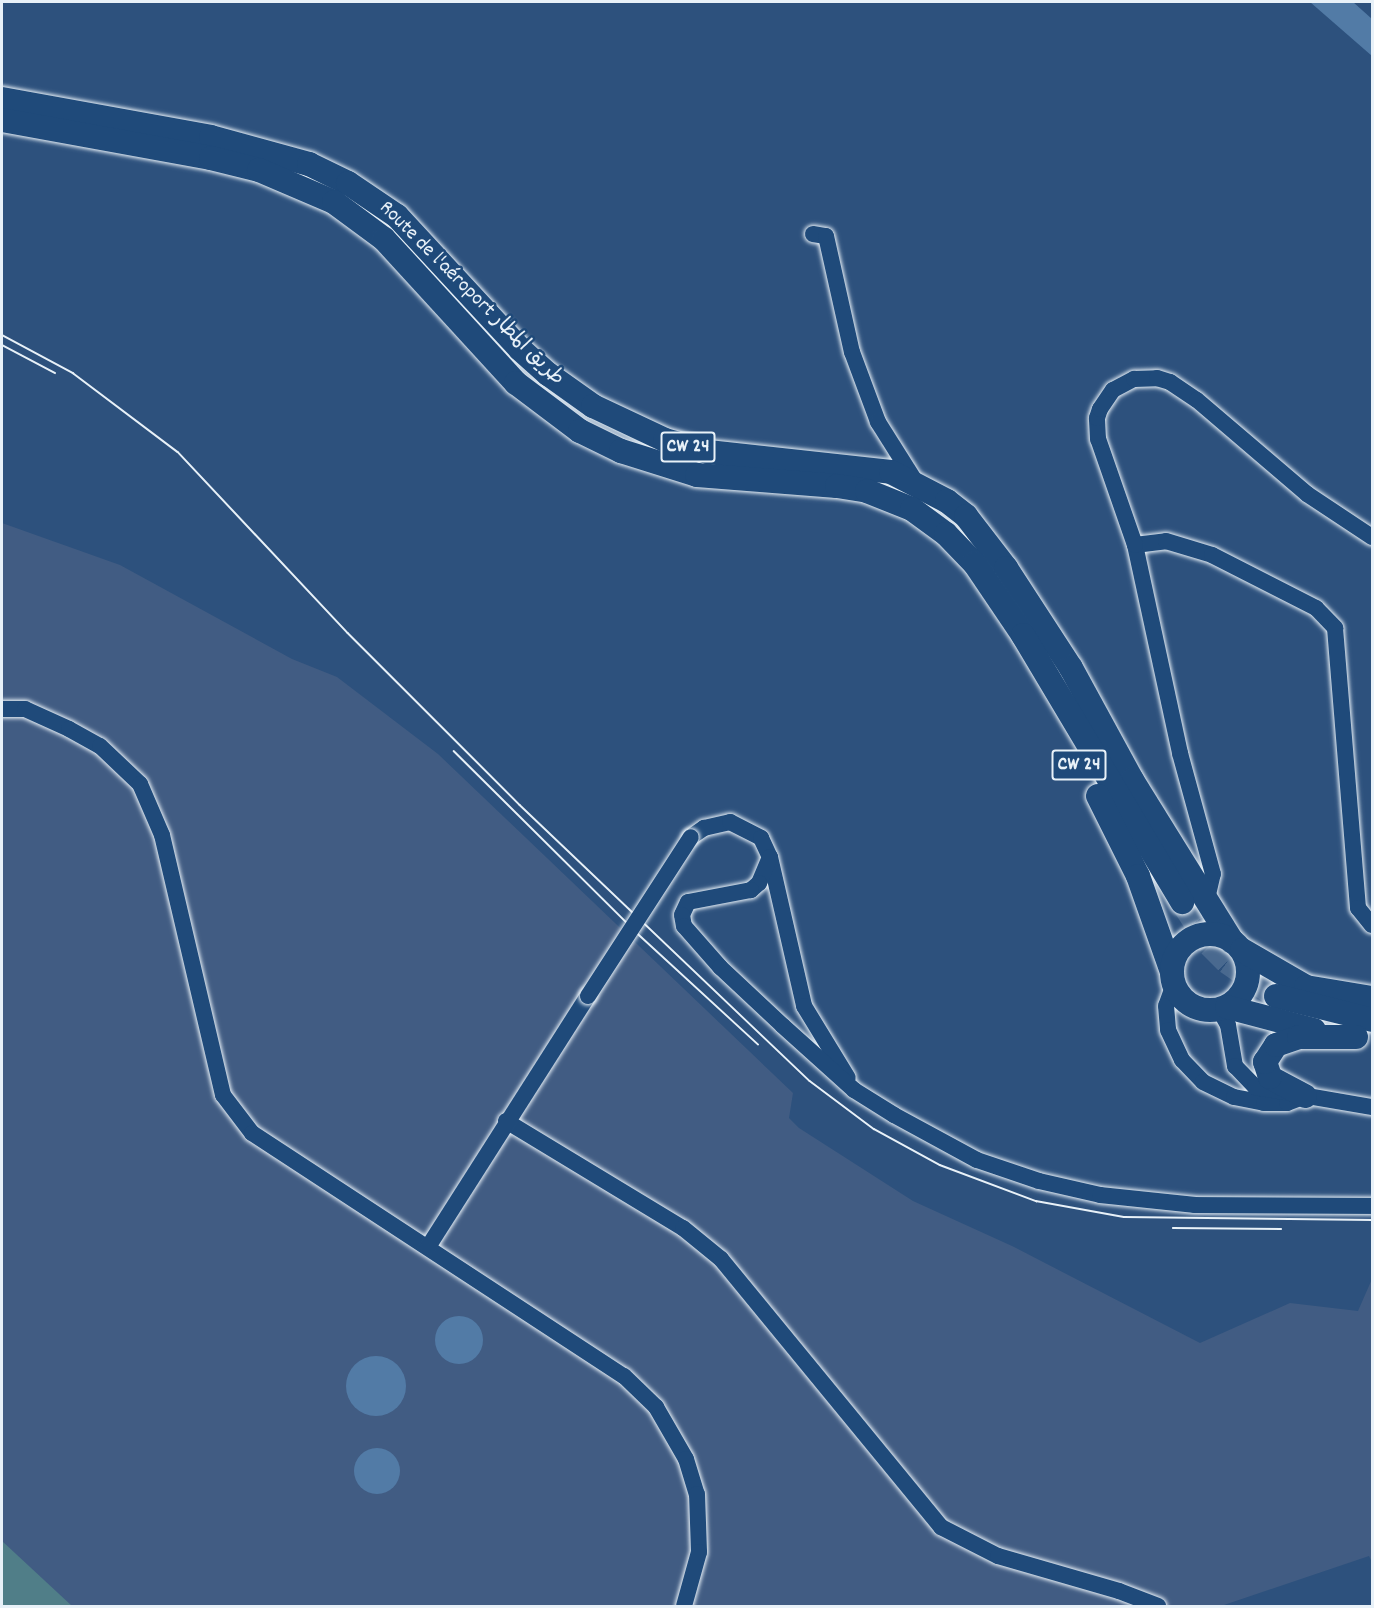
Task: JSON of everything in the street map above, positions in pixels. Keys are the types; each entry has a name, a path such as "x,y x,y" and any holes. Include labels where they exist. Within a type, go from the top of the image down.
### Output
{"highway":[{"name":"Route de l'aéroport طريق المطار","path":"2,99 211,137 309,164 348,183 397,216 520,349 555,380 602,411 665,440 708,452 855,466 891,472 917,485 966,516 1006,568 1071,668 1132,780 1237,946 1306,987 1372,998"},
{"name":"Route de l'aéroport طريق المطار","path":"2,120 211,158 294,183 334,202 384,239 516,383 580,431 661,466 697,475 837,486 878,495 912,508 946,534 975,564 1023,635 1182,903"},
{"name":"CW 24","path":"975,564 1000,627 1113,822 1138,876 1173,978"},
{"path":"1223,1008 1245,988 1248,975 1237,946 1210,934 1188,942 1179,950 1173,978 1179,994 1197,1008 1223,1008 1270,1021 1364,1038"},
{"path":"1276,996 1372,1020"},
{"path":"1305,1096 1270,1077 1265,1062 1276,1045 1299,1037 1364,1038"}],"street":[{"path":"813,234 826,236 852,352 878,422 917,485"},
{"path":"1207,899 1213,874 1180,753 1135,546 1101,446 1097,418 1113,390 1144,377 1170,382 1190,394 1306,494 1372,537"},
{"path":"1135,546 1166,541 1212,555 1316,609 1335,628 1358,908 1372,925"},
{"path":"2,709 25,709 69,729 107,752 140,784 162,835 217,1071 232,1112 268,1145 624,1376 656,1407 686,1459 697,1494 699,1552 684,1606"},
{"path":"428,1247 506,1121 691,837 720,822 738,824 761,838 770,857 804,1006 854,1090"},
{"path":"770,857 759,883 751,890 688,902 682,915 684,926 720,967 854,1090 977,1160 1065,1188 1138,1201 1195,1205 1372,1206"},
{"path":"1173,978 1166,1006 1168,1030 1182,1060 1203,1082 1234,1097 1264,1103 1287,1103 1305,1096"},
{"path":"1223,1008 1228,1025 1231,1054 1244,1078 1255,1087 1372,1107"},
{"path":"506,1121 683,1228 721,1259 941,1527 998,1556 1119,1591 1158,1606"}],"shaded area":[{"path":"1310,2 1353,2 1372,19 1372,56"},
{"path":"2,523 120,565 292,659 337,677 438,754 793,1093 789,1118 799,1128 913,1201 1012,1246 1200,1343 1290,1303 1358,1311 1372,1279 1372,1562 1369,1556 1221,1606 2,1606"},
{"path":"454,1316 464,1316 476,1323 483,1335 483,1345 476,1357 464,1364 454,1364 439,1353 435,1345 435,1335 446,1320"},
{"path":"370,1356 382,1356 393,1361 401,1369 406,1386 404,1398 393,1411 382,1416 370,1416 359,1411 351,1403 346,1392 346,1380 351,1369 359,1361"},
{"path":"377,1448 386,1449 394,1454 399,1462 399,1480 394,1488 386,1493 377,1494 368,1493 360,1488 355,1480 354,1471 355,1462 360,1454 368,1449"}],"green space":[{"path":"2,1541 72,1606 2,1606"}],"tunnel":[{"path":"1182,902 1210,945 1227,962 1276,996"}],"tram line":[{"path":"2,335 73,373 178,452 348,633 520,805 810,1081 874,1129 940,1165 1036,1201 1124,1217 1372,1220"},
{"path":"2,345 55,373"},
{"path":"454,751 636,932 758,1044"},
{"path":"1173,1228 1281,1229"}]}
